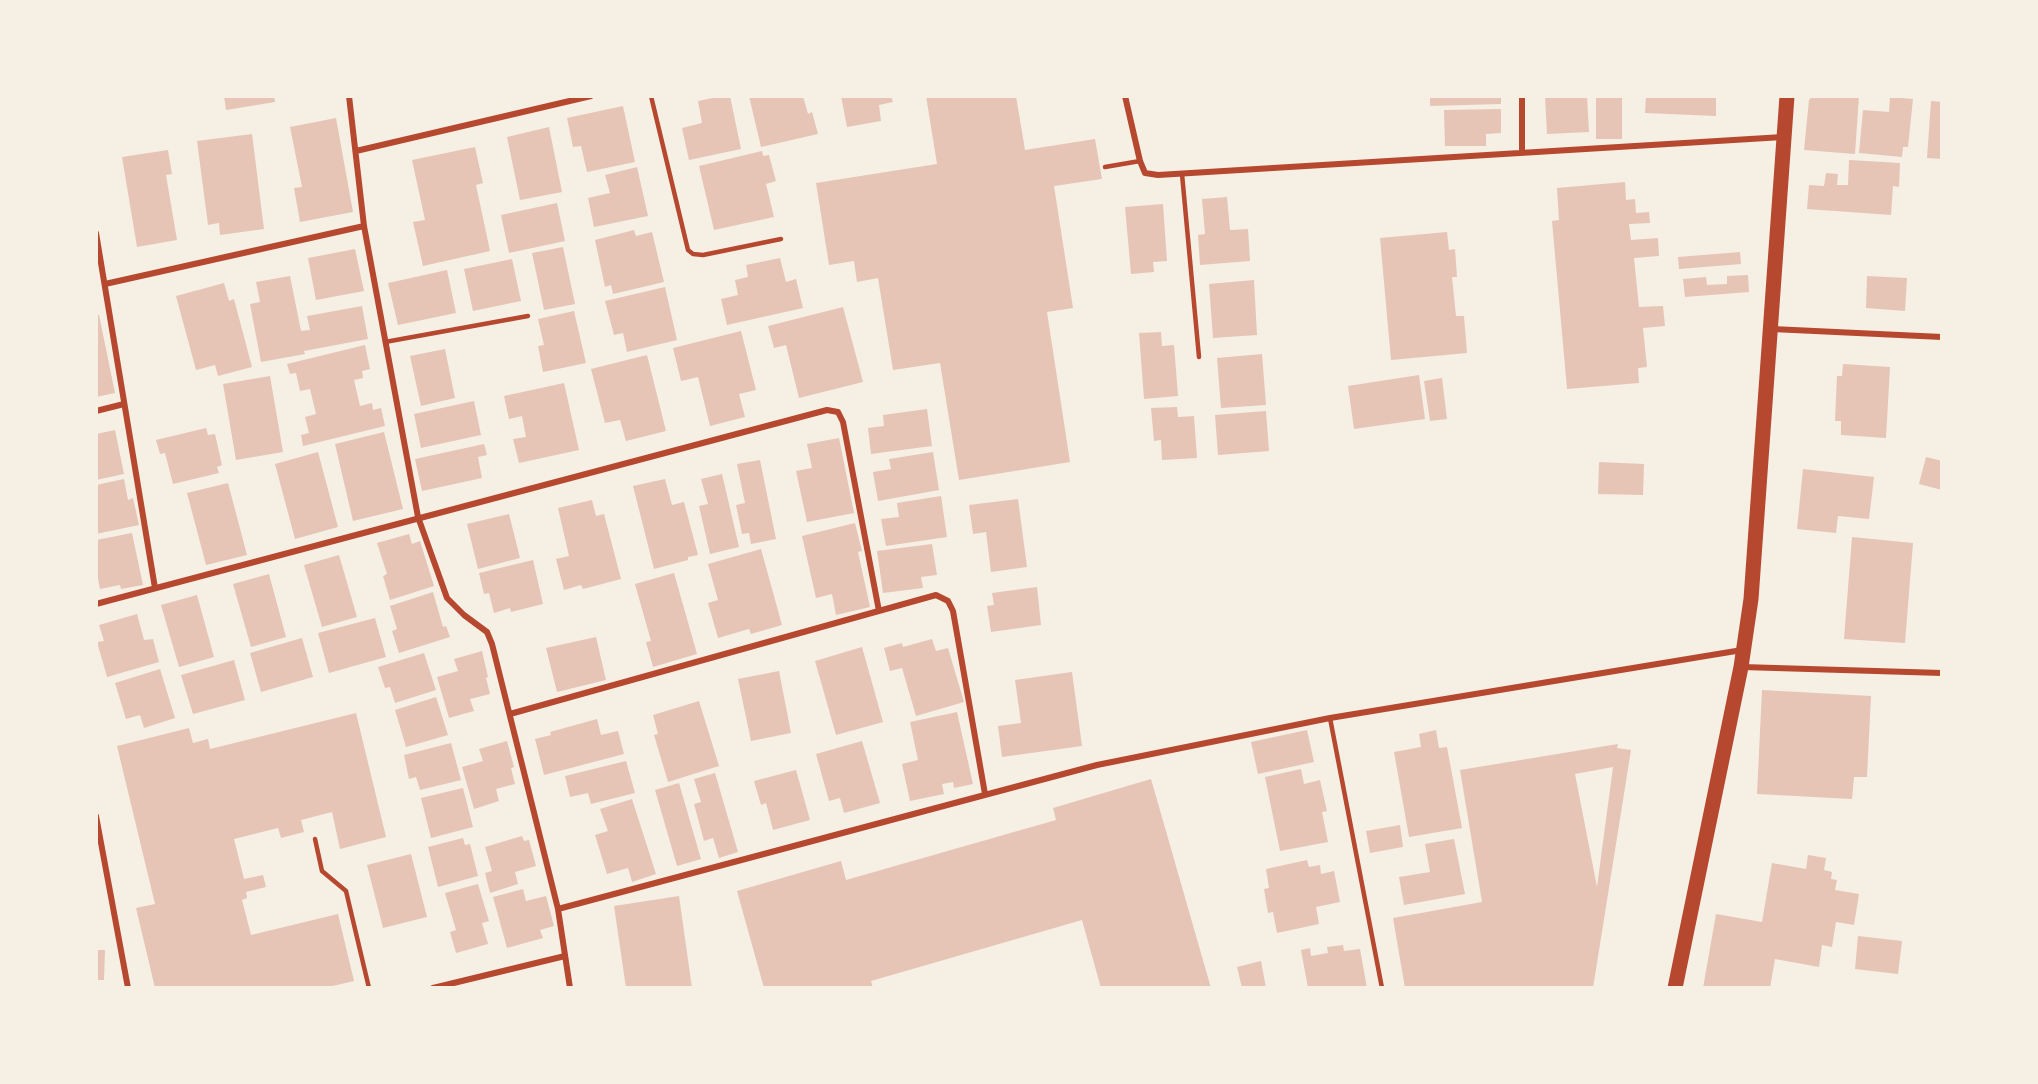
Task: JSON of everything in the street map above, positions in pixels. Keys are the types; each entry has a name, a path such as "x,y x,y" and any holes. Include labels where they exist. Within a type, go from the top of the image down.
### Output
{"main road":[{"path":"1675,988 1741,667 1751,599 1787,96"}],"street":[{"path":"349,96 364,226 418,517 447,598 464,615 487,632 510,714 558,909 570,988"},
{"path":"356,151 591,96"},
{"path":"1125,96 1144,173 1158,175 1784,137"},
{"path":"1522,96 1522,153"},
{"path":"105,284 364,226"},
{"path":"96,233 155,588"},
{"path":"1771,328 1942,338"},
{"path":"96,411 124,404"},
{"path":"96,604 827,410 838,412 843,422 879,611"},
{"path":"510,714 936,595 948,601 953,611 985,794"},
{"path":"558,909 1096,765 1330,718 1743,650"},
{"path":"1741,667 1942,673"},
{"path":"96,816 128,988"},
{"path":"433,988 565,956"}],"lane":[{"path":"651,96 688,250 693,254 703,255 781,239"},
{"path":"1105,168 1140,161"},
{"path":"1182,174 1199,357"},
{"path":"386,342 528,316"},
{"path":"1330,718 1382,988"},
{"path":"315,839 322,871 346,891 369,988"}],"building":[{"path":"224,96 274,96 275,102 226,110"},
{"path":"730,96 741,149 689,160 682,128 702,123 698,101"},
{"path":"749,96 803,96 808,114 812,112 818,134 761,147"},
{"path":"841,96 891,96 893,102 879,105 881,121 847,127"},
{"path":"926,96 1016,96 1025,150 1095,139 1102,179 1054,186 1073,308 1047,312 1070,462 959,480 940,363 893,370 878,278 857,282 854,261 829,265 816,183 937,164"},
{"path":"1430,96 1501,96 1501,104 1430,106"},
{"path":"1545,96 1587,96 1589,132 1547,134"},
{"path":"1596,96 1622,96 1622,139 1596,139"},
{"path":"1646,96 1716,96 1716,116 1645,113"},
{"path":"1813,96 1859,96 1855,154 1804,150 1809,100"},
{"path":"1890,97 1913,99 1908,147 1903,147 1902,157 1859,153 1863,110 1889,112"},
{"path":"1931,101 1942,102 1942,159 1927,158"},
{"path":"623,106 635,162 587,172 581,146 573,147 567,118"},
{"path":"1501,109 1501,133 1486,134 1486,146 1445,146 1444,110"},
{"path":"336,118 353,212 300,222 294,188 302,187 290,127"},
{"path":"549,127 562,192 520,200 507,137"},
{"path":"252,134 264,229 220,235 219,223 208,225 197,141"},
{"path":"475,147 483,183 476,185 490,251 423,266 413,222 425,220 412,160"},
{"path":"168,150 172,174 166,175 177,240 137,247 122,157"},
{"path":"762,151 763,156 769,155 776,181 766,184 774,217 714,230 699,166"},
{"path":"1849,160 1900,163 1899,187 1893,186 1891,215 1807,209 1809,185 1824,186 1826,173 1838,174 1837,185 1848,185"},
{"path":"637,167 648,216 594,227 588,198 610,193 605,175"},
{"path":"1625,182 1626,200 1635,199 1636,213 1649,212 1650,223 1629,224 1631,240 1658,238 1659,256 1634,258 1639,307 1663,306 1665,326 1643,328 1647,367 1638,368 1639,383 1567,389 1552,221 1559,220 1557,188"},
{"path":"1227,197 1230,230 1248,229 1250,261 1200,265 1198,235 1205,234 1202,199"},
{"path":"557,203 565,241 509,253 501,215"},
{"path":"1163,204 1167,261 1153,262 1154,272 1131,274 1125,207"},
{"path":"634,230 636,236 652,232 664,282 613,294 611,285 605,287 595,240"},
{"path":"1447,232 1449,250 1455,249 1457,277 1452,277 1456,316 1464,316 1467,353 1391,360 1380,238"},
{"path":"563,247 575,304 544,310 532,253"},
{"path":"355,249 364,291 316,300 308,258"},
{"path":"1740,252 1741,264 1679,269 1678,257"},
{"path":"780,258 786,282 796,279 803,308 727,325 721,299 738,295 735,280 748,277 746,265"},
{"path":"512,259 521,301 473,311 464,269"},
{"path":"447,270 456,313 398,325 388,283"},
{"path":"1748,275 1749,292 1685,297 1683,279 1706,277 1707,285 1727,284 1727,276"},
{"path":"290,276 301,331 310,330 307,316 362,306 368,339 261,362 250,304 260,302 256,282"},
{"path":"1867,276 1907,278 1905,311 1866,308"},
{"path":"1254,280 1257,335 1213,338 1209,284"},
{"path":"224,283 229,301 234,299 252,367 218,376 215,365 196,370 176,296"},
{"path":"665,287 677,340 627,352 623,333 614,335 605,301"},
{"path":"843,307 863,382 799,398 786,345 774,348 768,326"},
{"path":"574,311 586,363 543,372 538,346 544,345 538,319"},
{"path":"96,315 99,315 115,393 96,397"},
{"path":"741,331 756,390 739,394 745,417 710,426 698,377 681,381 673,348"},
{"path":"1161,332 1162,346 1174,345 1178,396 1144,399 1139,333"},
{"path":"365,345 370,369 362,371 363,378 354,380 360,406 372,403 373,410 381,408 385,426 303,446 301,435 309,433 305,417 316,414 310,389 300,391 296,373 290,374 287,364"},
{"path":"445,349 455,398 421,406 410,356"},
{"path":"1262,354 1266,405 1221,408 1217,358"},
{"path":"647,355 666,431 626,441 620,420 605,423 591,369"},
{"path":"1843,364 1890,367 1886,438 1841,435 1841,421 1835,421 1837,376 1842,376"},
{"path":"1419,375 1425,419 1354,429 1348,386"},
{"path":"270,376 283,452 236,460 223,384"},
{"path":"1442,378 1447,419 1430,421 1424,381"},
{"path":"564,383 579,450 519,463 513,439 526,437 522,416 509,419 504,396"},
{"path":"474,401 481,435 421,448 414,414"},
{"path":"1177,407 1178,417 1194,416 1197,458 1162,460 1161,440 1154,441 1151,408"},
{"path":"927,409 932,446 871,454 868,428 884,426 883,415"},
{"path":"1266,411 1269,451 1218,455 1215,415"},
{"path":"206,428 208,435 215,434 222,465 217,467 219,473 173,484 165,453 160,454 156,440"},
{"path":"115,430 124,474 96,480 96,434"},
{"path":"384,432 403,509 353,521 335,444"},
{"path":"839,438 854,513 807,522 796,471 812,468 807,444"},
{"path":"484,444 487,455 478,457 482,478 422,491 415,459"},
{"path":"318,452 338,527 295,539 275,464"},
{"path":"933,452 939,490 878,501 873,472 891,469 889,459"},
{"path":"1926,457 1942,461 1942,490 1919,484"},
{"path":"760,460 776,539 751,544 749,533 742,534 736,505 745,503 737,464"},
{"path":"1599,462 1644,464 1643,495 1598,494"},
{"path":"1803,469 1874,477 1869,519 1838,516 1836,533 1797,529"},
{"path":"722,474 739,547 710,554 699,506 708,504 701,479"},
{"path":"124,479 128,500 133,498 139,525 96,534 96,485"},
{"path":"665,479 672,505 684,502 698,555 654,569 633,486"},
{"path":"228,483 247,555 206,565 187,493"},
{"path":"941,496 947,537 886,546 881,519 899,517 897,503"},
{"path":"1018,499 1027,567 991,572 986,532 973,534 969,505"},
{"path":"592,500 596,516 604,514 621,579 583,589 581,585 564,590 556,559 569,556 558,508"},
{"path":"509,514 520,558 478,569 467,524"},
{"path":"855,523 862,551 858,552 870,607 836,615 832,594 816,598 802,536"},
{"path":"132,533 143,585 121,589 120,585 100,589 96,568 96,540"},
{"path":"409,534 412,544 420,541 434,586 390,600 383,576 387,574 377,543"},
{"path":"1852,537 1913,543 1905,643 1844,639"},
{"path":"932,544 937,575 921,577 923,588 883,593 877,551"},
{"path":"761,549 782,625 751,634 749,629 718,638 708,603 718,600 708,564"},
{"path":"339,555 357,617 322,627 304,565"},
{"path":"533,560 543,604 511,612 510,608 494,613 489,593 484,594 479,573"},
{"path":"674,573 697,654 653,667 646,642 651,641 635,584"},
{"path":"269,574 286,637 251,647 233,584"},
{"path":"1037,587 1041,625 991,632 987,606 994,605 992,593"},
{"path":"433,592 443,627 446,626 450,637 399,653 392,631 397,629 390,606"},
{"path":"197,595 214,657 179,667 161,605"},
{"path":"137,614 144,640 153,639 159,662 107,677 97,642 104,641 99,625"},
{"path":"375,618 386,657 329,673 318,633"},
{"path":"596,637 606,680 557,692 546,648"},
{"path":"302,638 313,677 261,692 250,653"},
{"path":"932,639 936,651 948,648 964,702 916,716 902,668 890,671 884,648 902,643 903,647"},
{"path":"862,647 883,722 836,735 815,661"},
{"path":"482,651 490,694 470,699 474,711 449,718 437,677 458,671 454,659"},
{"path":"424,653 436,690 395,703 390,687 385,688 378,667"},
{"path":"234,660 245,700 193,714 181,675"},
{"path":"160,669 175,718 144,728 140,715 126,719 115,683"},
{"path":"779,671 791,733 751,741 738,679"},
{"path":"1072,672 1082,746 1002,757 998,726 1021,723 1015,680"},
{"path":"1762,690 1871,696 1867,777 1854,777 1852,799 1757,794"},
{"path":"436,697 448,735 406,747 395,710"},
{"path":"699,701 719,766 668,782 654,735 658,734 653,715"},
{"path":"957,712 973,784 954,788 953,782 942,784 944,794 910,801 902,764 918,760 910,722"},
{"path":"356,713 386,837 340,849 332,812 301,820 304,832 281,838 278,828 234,839 244,879 263,875 266,887 246,892 247,898 242,900 251,935 338,914 354,981 324,988 155,988 136,908 155,904 117,746 189,728 193,743 208,739 210,749"},
{"path":"597,719 601,735 618,731 624,754 544,775 535,739 551,735 550,732"},
{"path":"1307,730 1314,762 1258,774 1251,742"},
{"path":"1436,730 1439,748 1447,747 1462,828 1409,837 1394,752 1421,747 1419,734"},
{"path":"507,741 514,767 511,768 515,784 496,789 499,801 474,809 462,767 483,761 479,749"},
{"path":"862,741 880,803 844,813 840,798 829,801 816,754"},
{"path":"451,743 461,780 420,790 416,777 409,779 404,755"},
{"path":"1618,744 1617,748 1631,750 1593,988 1405,988 1393,918 1482,902 1460,770","holes":["1613,767 1597,887 1575,774"]},
{"path":"626,761 635,793 591,804 588,793 570,797 565,776"},
{"path":"1301,769 1304,784 1320,780 1327,811 1322,812 1328,842 1280,851 1265,777"},
{"path":"796,770 810,820 773,830 766,803 761,805 754,781"},
{"path":"715,773 738,852 719,858 713,838 704,841 694,804 701,802 694,779"},
{"path":"1151,779 1211,988 1101,988 1082,920 871,981 873,988 764,988 737,891 841,861 846,880 1056,820 1053,808"},
{"path":"679,783 701,859 677,866 655,790"},
{"path":"463,788 473,827 431,838 421,798"},
{"path":"632,799 656,874 632,882 628,868 607,874 595,835 608,831 600,809"},
{"path":"1400,825 1403,847 1370,853 1366,831"},
{"path":"522,836 524,841 529,840 536,866 515,872 518,884 490,893 485,873 492,871 485,847"},
{"path":"463,838 465,845 470,844 478,876 438,887 428,847"},
{"path":"1454,839 1465,894 1404,905 1399,877 1430,872 1425,844"},
{"path":"411,854 427,917 383,928 367,865"},
{"path":"1808,855 1826,858 1824,870 1832,872 1831,879 1837,880 1835,890 1859,894 1854,925 1836,922 1832,947 1822,945 1819,967 1775,959 1770,988 1703,988 1716,914 1762,922 1772,863 1806,869"},
{"path":"1307,860 1309,867 1320,865 1321,874 1334,871 1340,902 1316,907 1319,924 1277,933 1273,912 1268,913 1264,889 1269,888 1266,869"},
{"path":"478,884 489,921 482,923 488,944 456,953 450,932 456,930 445,893"},
{"path":"523,889 526,901 546,896 554,926 540,930 543,938 507,948 493,897"},
{"path":"679,896 692,988 626,988 614,906"},
{"path":"1858,936 1902,941 1898,974 1855,969"},
{"path":"1343,945 1344,951 1360,949 1367,988 1308,988 1301,950 1310,948 1311,956 1328,953 1327,947"},
{"path":"96,950 105,950 104,980 96,980"},
{"path":"1261,961 1266,988 1242,988 1237,967"}]}
